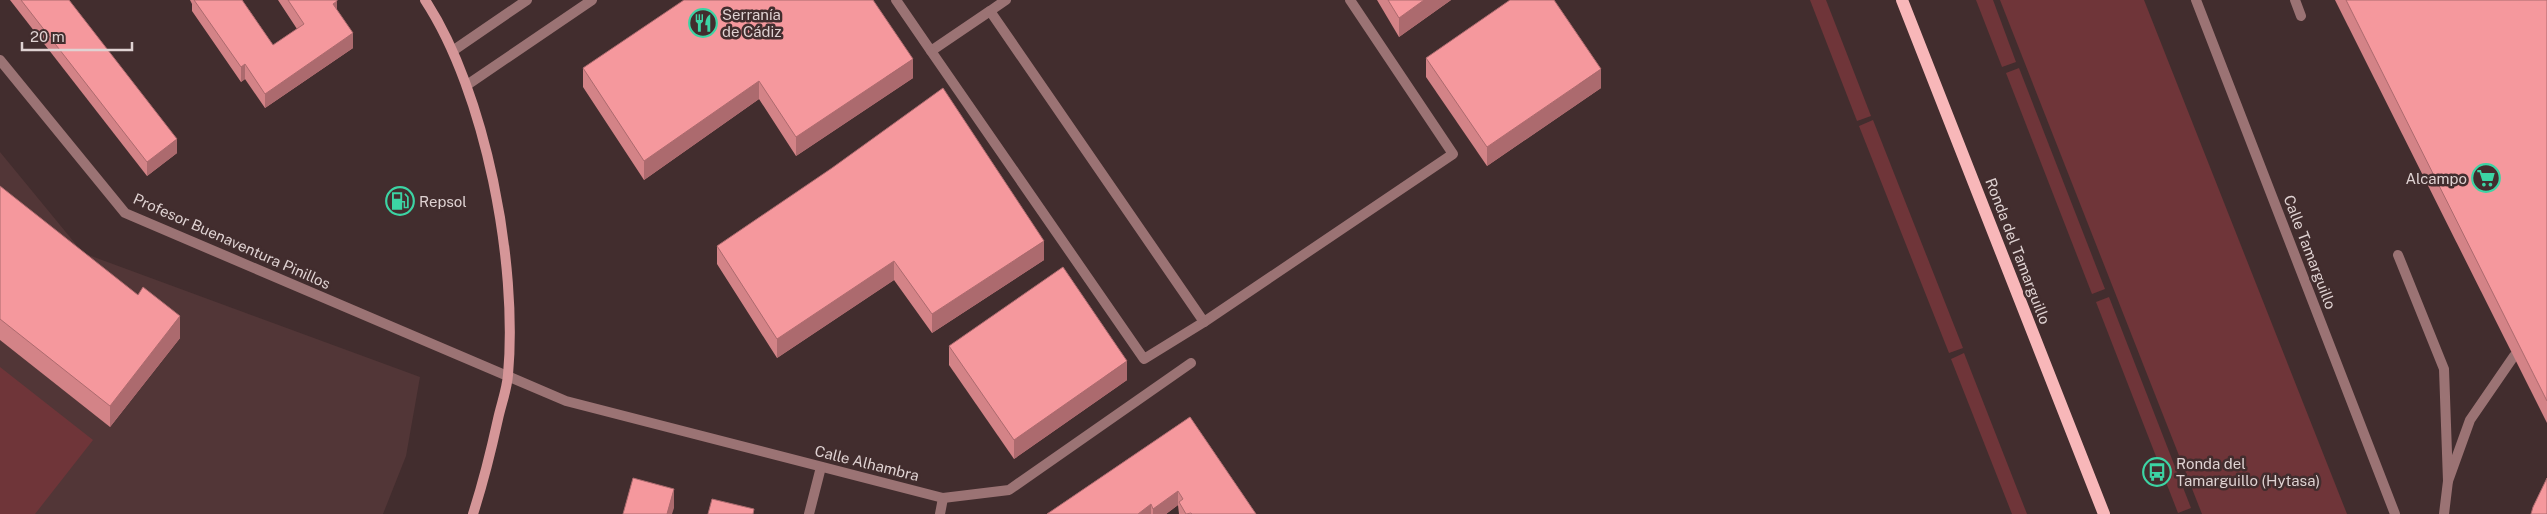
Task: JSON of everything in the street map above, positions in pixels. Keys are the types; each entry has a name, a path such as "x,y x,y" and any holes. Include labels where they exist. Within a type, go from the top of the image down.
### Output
{"main road":[{"name":"Ronda del Tamarguillo","path":"1902,0 2104,514"}],"street":[{"path":"425,0 454,50 467,85 481,129 503,242 510,318 508,376 473,514"},
{"path":"454,50 527,0"},
{"path":"467,85 592,0"},
{"path":"896,0 1144,359 1204,322 1453,154 1350,0"},
{"path":"931,51 1006,0"},
{"name":"Calle Tamarguillo","path":"2196,0 2395,514"},
{"path":"2294,0 2301,16"},
{"path":"990,11 1204,322"},
{"name":"Profesor Buenaventura Pinillos","path":"0,60 125,213 508,376"},
{"path":"2398,255 2444,369 2448,481 2444,514"},
{"path":"2448,481 2470,420 2514,356"},
{"name":"Calle Alhambra","path":"508,376 566,401 943,498 1009,490 1191,363"},
{"path":"809,514 821,467"},
{"path":"940,514 943,498"}],"shaded area":[{"path":"1810,0 1826,0 1871,116 1857,121"},
{"path":"1976,0 1993,0 2016,62 2002,67"},
{"path":"2000,0 2144,0 2347,514 2202,514"},
{"path":"2019,68 2105,289 2092,294 2006,73"},
{"path":"1873,120 1963,348 1949,353 1859,126"},
{"path":"0,152 83,253 420,377 406,456 383,514 0,514"},
{"path":"2109,297 2191,508 2178,513 2096,302"},
{"path":"1964,353 2027,514 2012,514 1951,359"},
{"path":"0,367 93,440 35,514 0,514"}],"building":[{"path":"21,0 69,0 177,139 147,162"},
{"path":"194,0 242,0 273,45 304,24 288,0 337,0 333,4 353,33 265,94 245,64 241,67"},
{"path":"684,0 873,0 913,59 796,137 759,81 644,161 583,68"},
{"path":"1388,0 1424,0 1399,18"},
{"path":"1510,0 1554,0 1601,69 1487,147 1426,58"},
{"name":"Alcampo","path":"2346,0 2547,0 2547,401"},
{"path":"943,88 1044,241 932,314 894,261 777,339 717,246 832,168"},
{"path":"0,186 138,295 143,287 180,316 110,406 0,319"},
{"path":"1063,267 1127,361 1014,440 949,346"},
{"path":"1190,417 1256,514 1186,514 1179,502 1183,499 1178,491 1153,509 1151,504 1138,514 1047,514"},
{"path":"633,478 674,489 667,514 623,514"},
{"path":"2547,478 2547,514 2531,514 2533,507"},
{"path":"712,499 754,509 753,514 708,514"}],"place":[{"name":"Serranía de Cádiz","path":"703,23"},
{"name":"Alcampo","path":"2486,178"},
{"name":"Repsol","path":"400,201"},
{"name":"Ronda del Tamarguillo (Hytasa)","path":"2157,472"}]}
